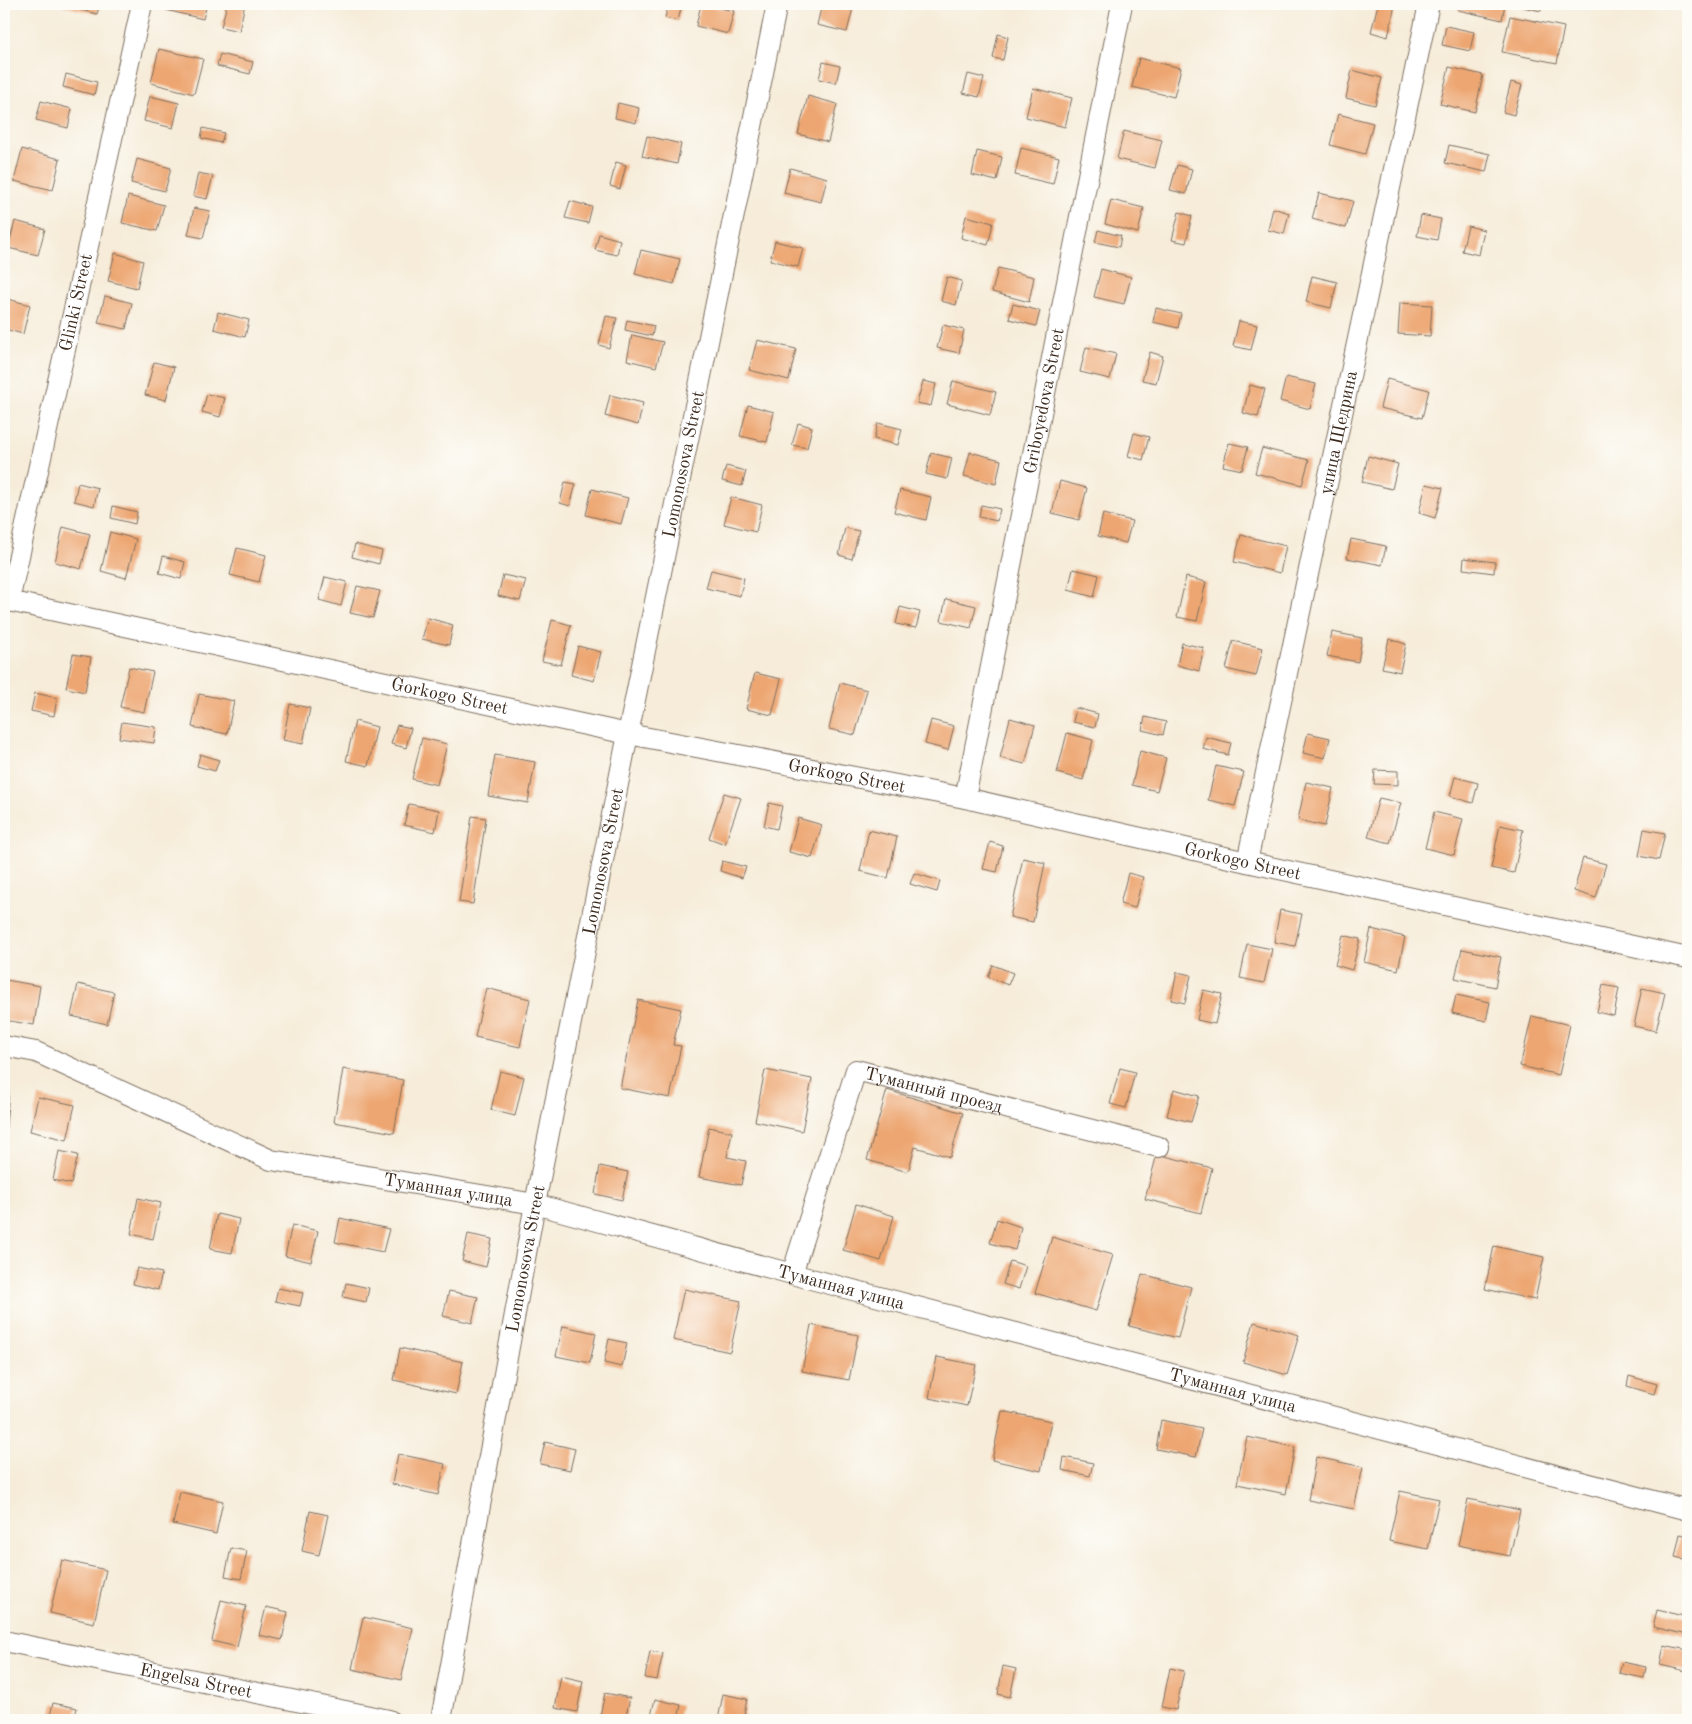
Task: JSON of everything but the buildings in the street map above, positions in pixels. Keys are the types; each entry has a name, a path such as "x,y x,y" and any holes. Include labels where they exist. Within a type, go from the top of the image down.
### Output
{"street":[{"name":"Glinki Street","path":"6,601 142,4"},
{"name":"Lomonosova Street","path":"441,1720 535,1204 628,734 777,4"},
{"name":"Griboyedova Street","path":"965,798 1122,4"},
{"name":"улица Щедрина","path":"1247,862 1429,4"},
{"name":"Gorkogo Street","path":"6,601 628,734 965,798 1247,862 1688,958"},
{"name":"Туманная улица","path":"4,1046 36,1052 271,1160 535,1204 792,1274 1688,1510"},
{"name":"Туманный проезд","path":"792,1274 856,1070 1159,1147"},
{"name":"Engelsa Street","path":"4,1641 389,1720"}]}
